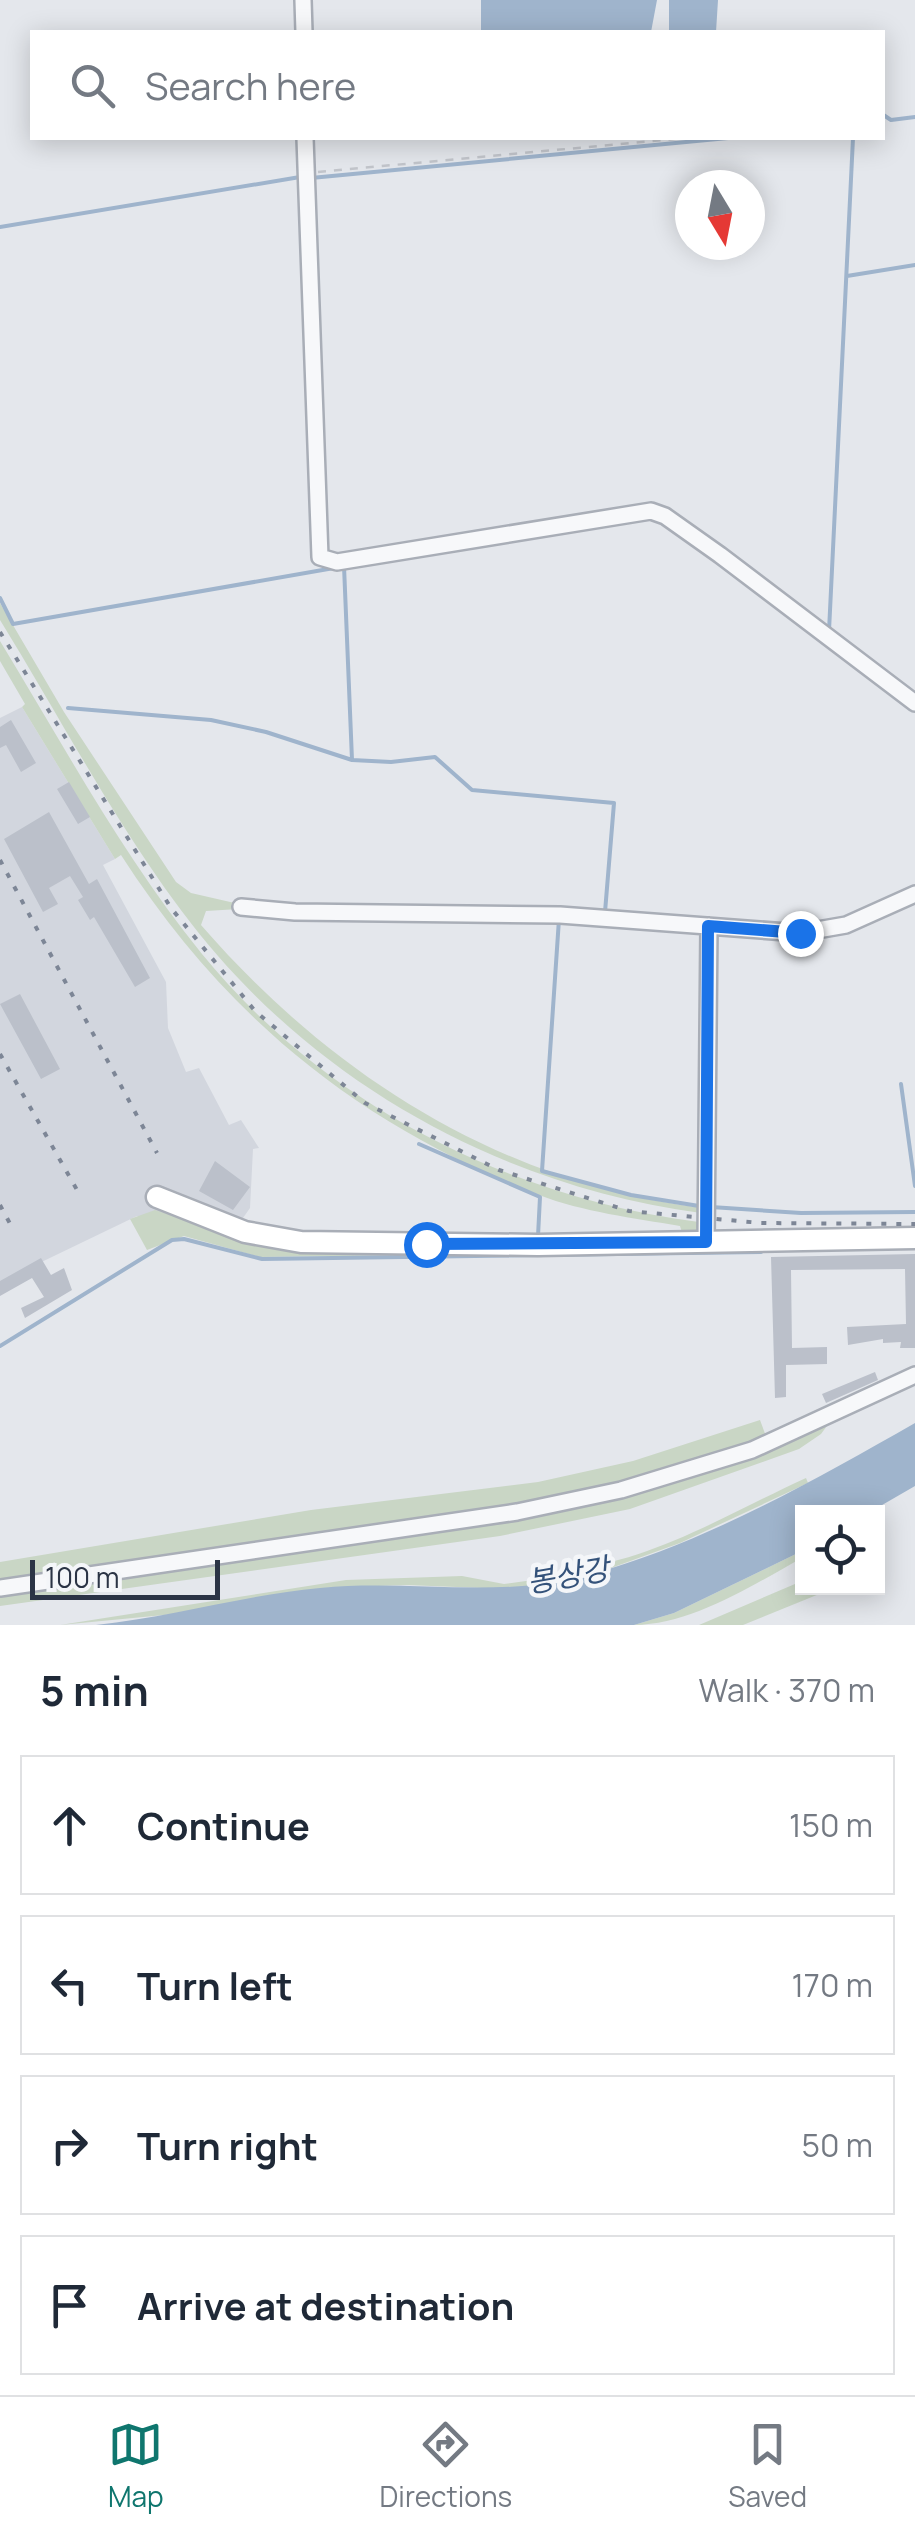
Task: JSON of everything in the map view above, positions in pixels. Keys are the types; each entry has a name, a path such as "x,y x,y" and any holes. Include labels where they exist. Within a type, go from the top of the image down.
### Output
{"street":[{"path":"303,0 304,30"},
{"path":"306,140 320,558 337,562 650,511 666,516 720,555 915,703"},
{"path":"241,907 295,912 560,915 823,931 868,918 915,894"},
{"path":"706,1242 708,926"},
{"path":"157,1197 245,1232 301,1242 915,1238"},
{"path":"0,1588 583,1499 668,1478 752,1450 915,1375"}],"path":[{"path":"306,174 664,140"}],"shaded area":[{"path":"22,707 115,859 103,865 166,982 168,1028 186,1072 199,1068 229,1125 241,1120 259,1148 253,1149 250,1208 231,1235 137,1216 0,1282 0,718"}],"green space":[{"path":"0,603 64,712 176,882 191,893 239,904 239,909 206,911 201,925 252,980 307,1030 365,1075 490,1148 558,1175 628,1195 702,1208 701,1213 632,1201 499,1158 376,1093 319,1052 266,1006 187,918 130,836 0,620"},
{"path":"0,641 96,801 174,917 251,1008 305,1056 363,1099 490,1166 558,1191 628,1210 699,1222 694,1235 683,1236 680,1226 556,1201 474,1167 355,1100 302,1060 205,967 121,855 115,859 22,707 25,704 0,661"},
{"path":"155,1210 231,1235 766,1251 260,1257 184,1236 147,1250 130,1219"},
{"path":"832,1419 821,1434 799,1449 630,1509 500,1536 0,1606 0,1592 518,1516"},
{"path":"760,1420 767,1439 579,1497 0,1585 0,1562 311,1510 538,1482 633,1461"},
{"path":"806,1478 808,1483 680,1543 589,1576 506,1589 407,1585 324,1588 185,1613 60,1625 346,1580 462,1576 504,1584 562,1576 562,1570 594,1566 657,1547"},
{"path":"795,1554 795,1562 721,1602 677,1618 634,1625 674,1613"},
{"path":"795,1584 795,1595 817,1595 743,1625 699,1625"}],"water":[{"path":"481,0 657,0 651,30 481,30"},
{"path":"669,0 718,0 716,30 669,30"},
{"path":"915,1423 915,1486 882,1505 795,1505 795,1554 674,1613 634,1625 96,1625 320,1588 491,1587 558,1582 676,1545 798,1488"}],"building":[{"path":"11,720 36,763 21,772 6,745 0,748 0,727"},
{"path":"69,782 90,817 78,824 57,789"},
{"path":"49,812 89,884 97,879 150,978 135,987 94,917 90,920 78,900 83,897 70,876 49,888 58,904 43,912 4,839"},
{"path":"20,994 60,1069 41,1079 0,1004"},
{"path":"215,1161 250,1187 233,1210 199,1191"},
{"path":"915,1254 915,1348 900,1348 901,1342 883,1343 883,1339 848,1345 847,1327 906,1324 905,1269 791,1270 792,1348 827,1347 827,1364 786,1365 786,1397 775,1398 771,1257"},
{"path":"41,1258 51,1275 64,1268 72,1290 25,1318 21,1308 44,1297 32,1278 0,1296 0,1281"},
{"path":"875,1372 878,1380 826,1403 822,1394"}],"waterway":[{"path":"885,116 891,120 915,117"},
{"path":"311,178 707,140"},
{"path":"829,631 853,140"},
{"path":"0,227 300,177"},
{"path":"847,276 915,265"},
{"path":"344,566 352,760"},
{"path":"0,598 13,624 334,568"},
{"path":"68,708 211,720 266,732 352,760 391,762 435,757 472,790 614,803 605,912 609,912"},
{"path":"559,919 542,1171 631,1195 699,1206"},
{"path":"901,1084 915,1186"},
{"path":"419,1144 540,1197 538,1236"},
{"path":"711,1207 801,1213 915,1212"},
{"path":"0,1346 172,1240 184,1239 262,1259 761,1252"}],"railway":[{"path":"0,632 171,908 255,1011 365,1103 499,1170 629,1211 761,1223 915,1224"},
{"path":"0,860 157,1153"},
{"path":"0,1054 81,1197"},
{"path":"0,1205 14,1231"}],"route":[{"path":"426,1244 706,1242 708,926 800,933"}],"water label":[{"name":"봉상강","path":"568,1576"}]}
